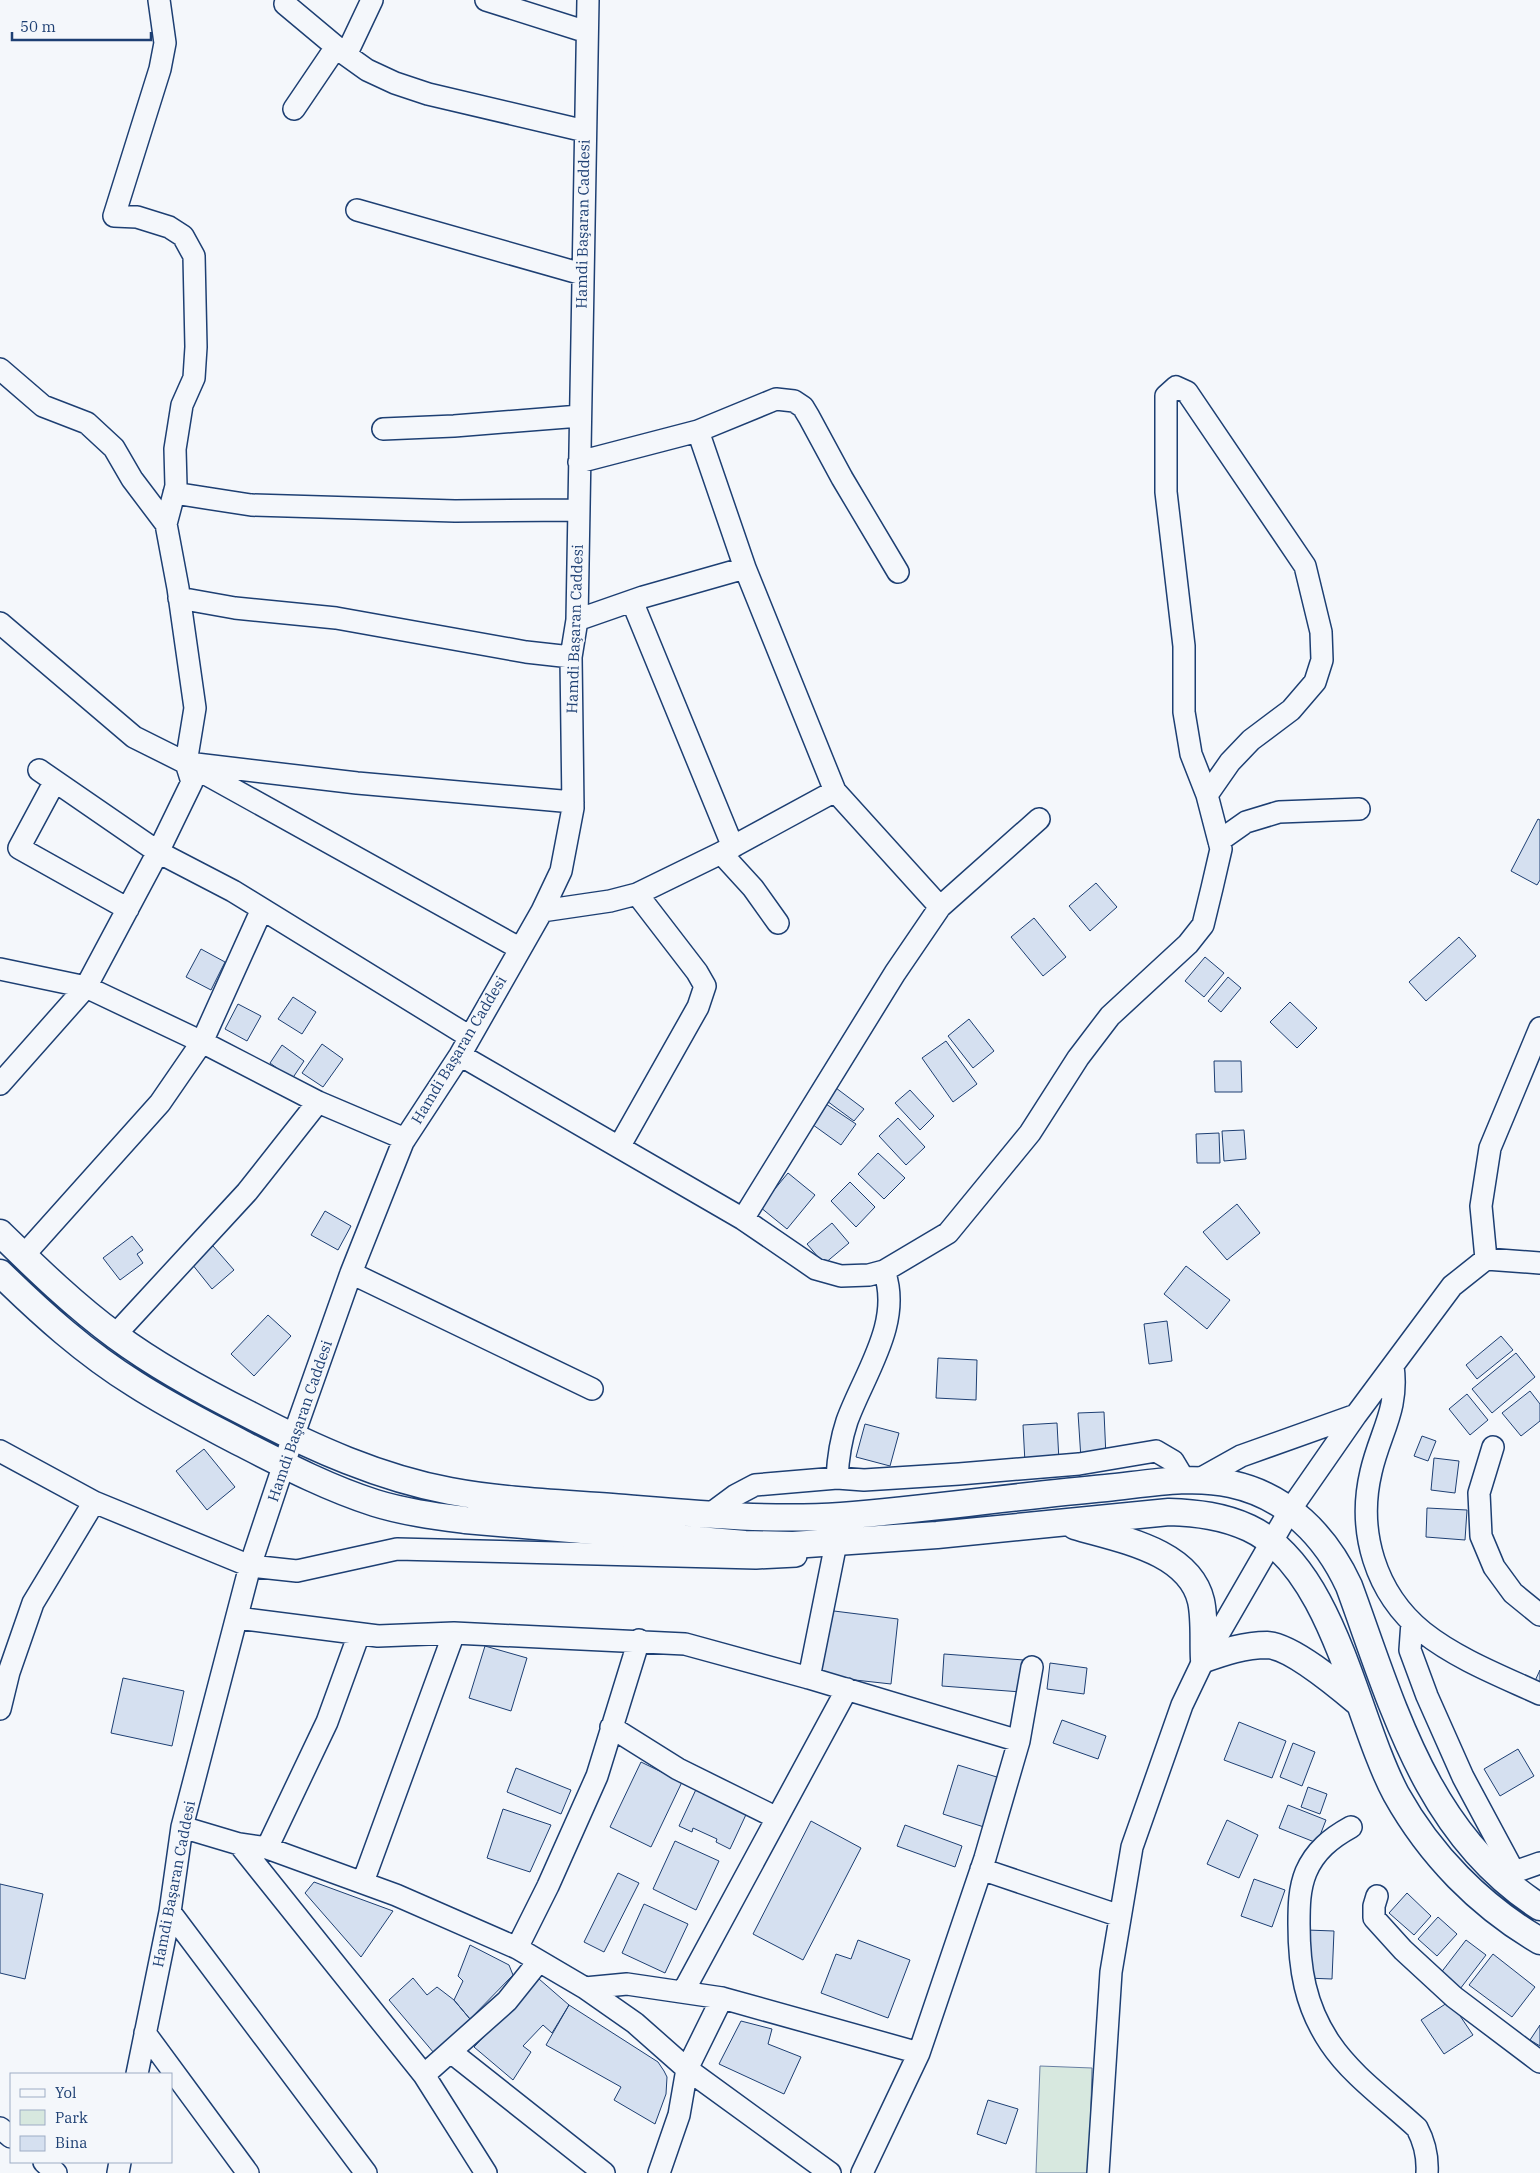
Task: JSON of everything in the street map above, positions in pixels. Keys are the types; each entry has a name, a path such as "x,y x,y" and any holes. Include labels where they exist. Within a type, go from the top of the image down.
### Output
{"main road":[{"path":"0,1233 23,1256 115,1335 208,1394 293,1438 396,1478 450,1491 505,1498 709,1515 792,1518 842,1516 1026,1495 1192,1481 1230,1484 1254,1491 1290,1510 1319,1537 1340,1566 1406,1741 1446,1816 1469,1846 1507,1875 1540,1907"},
{"path":"0,1273 48,1318 90,1352 133,1383 180,1411 332,1488 376,1503 418,1514 465,1520 745,1544 834,1548 1168,1512 1198,1513 1224,1518 1242,1525 1271,1542 1289,1558 1306,1580 1318,1602 1361,1704 1382,1764 1397,1794 1420,1831 1442,1860 1489,1906 1516,1927 1540,1941"},
{"path":"1068,1523 1142,1547 1171,1560 1190,1577 1201,1601 1204,1659 1239,1647 1269,1645 1295,1656 1361,1704"}],"street":[{"path":"0,1084 86,987 158,852 192,782 186,762 195,708 166,524 176,486 175,449 182,405 194,378 196,347 194,256 183,236 169,227 137,217 114,216 160,68 165,43 159,0"},
{"path":"294,109 341,51 372,0"},
{"path":"486,0 587,32"},
{"name":"Hamdi Başaran Caddesi","path":"137,2073 170,1912 182,1828 250,1566 293,1438 352,1273 405,1139 465,1046 519,948 542,911 561,871 573,802 571,657 577,620 588,0"},
{"path":"285,4 341,51 367,70 395,83 428,94 585,131"},
{"path":"357,210 582,274"},
{"path":"0,369 43,406 87,423 114,448 132,479 166,524"},
{"path":"128,909 19,848 47,775 158,852 234,891 619,1147 743,1219 816,1269 841,1276 869,1275 884,1271 948,1233 1030,1133 1078,1058 1110,1016 1188,944 1203,925 1221,849 1207,795 1191,754 1184,712 1184,646 1166,492 1166,396 1176,387 1187,392 1305,566 1321,632 1322,660 1315,682 1291,710 1251,740 1230,762 1207,795"},
{"path":"579,462 698,431 776,398 794,401 803,407 842,478 898,572"},
{"path":"383,429 454,426 580,416"},
{"path":"698,431 745,568 834,791 940,907"},
{"path":"174,493 251,505 454,511 578,510"},
{"path":"577,620 632,601 745,568"},
{"path":"179,598 235,608 336,618 526,652 571,657"},
{"path":"632,601 727,850 778,923"},
{"path":"0,623 134,737 186,762 519,948"},
{"path":"186,762 357,783 573,802"},
{"path":"542,911 610,902 637,894 727,850 834,791"},
{"path":"1219,840 1246,822 1278,812 1359,809"},
{"path":"743,1219 896,973 940,907 1038,819"},
{"path":"619,1147 698,1007 705,986 697,972 637,894"},
{"path":"23,1256 160,1103 202,1042 262,909"},
{"path":"0,969 86,987 202,1042 318,1102 405,1139"},
{"path":"1486,1259 1481,1206 1490,1148 1540,1028"},
{"path":"115,1335 247,1192 318,1102"},
{"path":"1098,2173 1110,1972 1132,1847 1182,1705 1204,1659 1290,1510 1356,1415 1452,1286 1486,1259 1540,1263"},
{"path":"836,1478 845,1428 880,1346 889,1310 889,1285 884,1271"},
{"path":"352,1273 592,1389"},
{"path":"1393,1366 1396,1387 1391,1412 1371,1470 1366,1521 1374,1562 1382,1581 1401,1611 1436,1641 1489,1671 1540,1694"},
{"path":"709,1515 736,1495 755,1485 836,1478 864,1480 959,1474 1079,1464 1156,1451 1173,1460 1192,1481 1242,1456 1356,1415"},
{"path":"1493,1447 1479,1493 1481,1536 1494,1567 1513,1593 1540,1615"},
{"path":"0,1451 94,1502 250,1566 297,1571 397,1549 756,1558 834,1548"},
{"path":"0,1709 4,1669 33,1603 94,1502"},
{"path":"809,1678 842,1516"},
{"path":"237,1618 378,1636 454,1633 639,1640 686,1644 847,1689 1019,1741"},
{"path":"1412,1622 1410,1650 1427,1696 1507,1875 1540,1863"},
{"path":"363,1882 454,1633"},
{"path":"268,1848 327,1722 359,1634"},
{"path":"517,1948 548,1886 597,1776 639,1640"},
{"path":"862,2173 919,2053 981,1870 1019,1741 1032,1667"},
{"path":"683,1992 847,1689"},
{"path":"611,1727 678,1769 776,1818"},
{"path":"1351,1827 1327,1843 1316,1855 1306,1872 1301,1888 1299,1958 1303,1982 1309,2004 1331,2045 1346,2063 1417,2128 1424,2142 1428,2160 1427,2173"},
{"path":"182,1828 239,1844 268,1848 363,1882 517,1948 586,1988 635,2023 687,2069 830,2173"},
{"path":"239,1844 424,2075 477,2169"},
{"path":"981,1870 1120,1916"},
{"path":"1377,1896 1374,1906 1374,1918 1402,1950 1454,1997 1540,2062"},
{"path":"170,1912 366,2173"},
{"path":"424,2075 507,2001 539,1961"},
{"path":"586,1988 627,1984 722,1998 919,2053"},
{"path":"658,2173 680,2115 687,2069 722,1998"},
{"path":"145,2033 248,2173"},
{"path":"450,2052 604,2173"},
{"path":"0,2128 10,2136"},
{"path":"45,2163 56,2173"}],"green space":[{"path":"1040,2066 1092,2068 1089,2173 1036,2173"}],"building":[{"path":"1538,819 1540,820 1540,880 1537,885 1511,871"},
{"path":"1096,883 1117,907 1090,931 1069,906"},
{"path":"1034,918 1066,957 1043,976 1011,937"},
{"path":"1459,937 1476,956 1426,1001 1409,982"},
{"path":"201,949 225,962 211,990 186,977"},
{"path":"1205,957 1224,973 1204,997 1185,981"},
{"path":"1228,977 1241,988 1221,1012 1208,1001"},
{"path":"293,997 316,1012 302,1034 278,1019"},
{"path":"1290,1002 1317,1028 1297,1048 1270,1022"},
{"path":"238,1004 261,1016 247,1041 225,1029"},
{"path":"969,1019 994,1051 973,1068 948,1036"},
{"path":"946,1041 977,1084 953,1102 922,1058"},
{"path":"322,1044 343,1059 323,1087 302,1073"},
{"path":"282,1045 304,1061 292,1079 270,1063"},
{"path":"1214,1061 1241,1061 1242,1092 1215,1092"},
{"path":"836,1088 864,1109 854,1121 827,1101"},
{"path":"910,1090 934,1116 920,1130 895,1103"},
{"path":"823,1102 856,1124 841,1145 809,1122"},
{"path":"898,1118 925,1147 906,1165 879,1136"},
{"path":"1244,1130 1246,1159 1224,1161 1222,1131"},
{"path":"1219,1133 1220,1163 1197,1163 1196,1134"},
{"path":"878,1153 905,1178 884,1199 858,1174"},
{"path":"788,1173 815,1195 787,1229 760,1207"},
{"path":"850,1182 875,1207 856,1227 831,1201"},
{"path":"1237,1204 1260,1233 1227,1260 1203,1232"},
{"path":"325,1211 351,1226 338,1250 311,1235"},
{"path":"832,1223 849,1243 824,1264 807,1244"},
{"path":"132,1236 143,1250 137,1254 143,1263 120,1280 103,1258"},
{"path":"213,1246 234,1270 212,1289 192,1264"},
{"path":"1186,1266 1230,1300 1207,1329 1164,1294"},
{"path":"268,1315 291,1336 254,1376 231,1354"},
{"path":"1167,1321 1172,1361 1149,1364 1144,1324"},
{"path":"1501,1336 1513,1350 1477,1379 1466,1365"},
{"path":"1516,1353 1535,1377 1492,1413 1472,1389"},
{"path":"938,1358 977,1360 976,1400 936,1398"},
{"path":"1530,1391 1540,1404 1540,1421 1521,1436 1502,1413"},
{"path":"1467,1394 1488,1420 1470,1435 1449,1409"},
{"path":"1104,1412 1106,1457 1081,1459 1078,1413"},
{"path":"1057,1423 1059,1461 1025,1463 1023,1425"},
{"path":"865,1424 899,1433 890,1466 856,1457"},
{"path":"1422,1436 1436,1441 1428,1461 1414,1456"},
{"path":"204,1449 235,1487 207,1510 176,1471"},
{"path":"1434,1458 1459,1461 1455,1493 1431,1490"},
{"path":"1427,1508 1467,1510 1465,1540 1426,1537"},
{"path":"826,1610 898,1619 891,1684 819,1676"},
{"path":"485,1646 527,1658 511,1711 469,1698"},
{"path":"944,1654 1024,1660 1021,1692 942,1686"},
{"path":"1050,1663 1087,1668 1084,1694 1047,1689"},
{"path":"1540,1670 1540,1686 1534,1683"},
{"path":"123,1678 184,1691 172,1746 111,1733"},
{"path":"1062,1720 1106,1736 1098,1759 1053,1743"},
{"path":"1239,1722 1286,1741 1272,1778 1224,1760"},
{"path":"1293,1743 1315,1752 1302,1786 1280,1777"},
{"path":"1518,1749 1534,1776 1500,1796 1484,1769"},
{"path":"641,1762 682,1782 651,1847 610,1827"},
{"path":"958,1765 1000,1778 984,1827 943,1814"},
{"path":"516,1768 571,1790 561,1814 507,1792"},
{"path":"699,1783 750,1806 730,1849 716,1842 717,1839 693,1828 692,1832 679,1826"},
{"path":"1308,1787 1327,1794 1320,1814 1301,1807"},
{"path":"1288,1805 1326,1820 1317,1843 1279,1828"},
{"path":"503,1809 551,1825 530,1872 487,1858"},
{"path":"1227,1820 1258,1835 1239,1878 1207,1864"},
{"path":"811,1821 861,1848 803,1960 753,1934"},
{"path":"905,1825 962,1846 955,1867 897,1846"},
{"path":"675,1841 719,1861 696,1910 653,1889"},
{"path":"618,1873 639,1883 604,1952 584,1942"},
{"path":"1254,1879 1285,1890 1272,1927 1241,1916"},
{"path":"314,1882 393,1911 361,1957 305,1893"},
{"path":"0,1884 43,1894 25,1979 0,1973"},
{"path":"1407,1893 1431,1916 1414,1935 1389,1913"},
{"path":"644,1904 688,1924 665,1973 622,1953"},
{"path":"1438,1917 1457,1934 1437,1956 1418,1939"},
{"path":"1307,1930 1334,1931 1332,1979 1306,1978"},
{"path":"858,1940 910,1960 888,2018 821,1993 836,1954 851,1959"},
{"path":"1466,1940 1486,1955 1460,1989 1440,1974"},
{"path":"470,1945 509,1965 513,1975 470,2019 454,2000 463,1981 458,1976"},
{"path":"1493,1954 1535,1987 1512,2017 1469,1985"},
{"path":"413,1978 427,1995 437,1987 454,2000 470,2019 434,2053 389,2000"},
{"path":"539,1979 569,2005 552,2033 543,2025 523,2046 531,2052 513,2080 474,2047"},
{"path":"1450,2001 1473,2035 1444,2054 1421,2020"},
{"path":"569,2005 658,2062 667,2077 666,2094 655,2124 614,2100 621,2087 546,2045"},
{"path":"741,2021 772,2029 768,2044 801,2057 784,2094 719,2064"},
{"path":"1540,2025 1540,2046 1530,2040"},
{"path":"988,2100 1018,2109 1006,2144 977,2134"}]}
